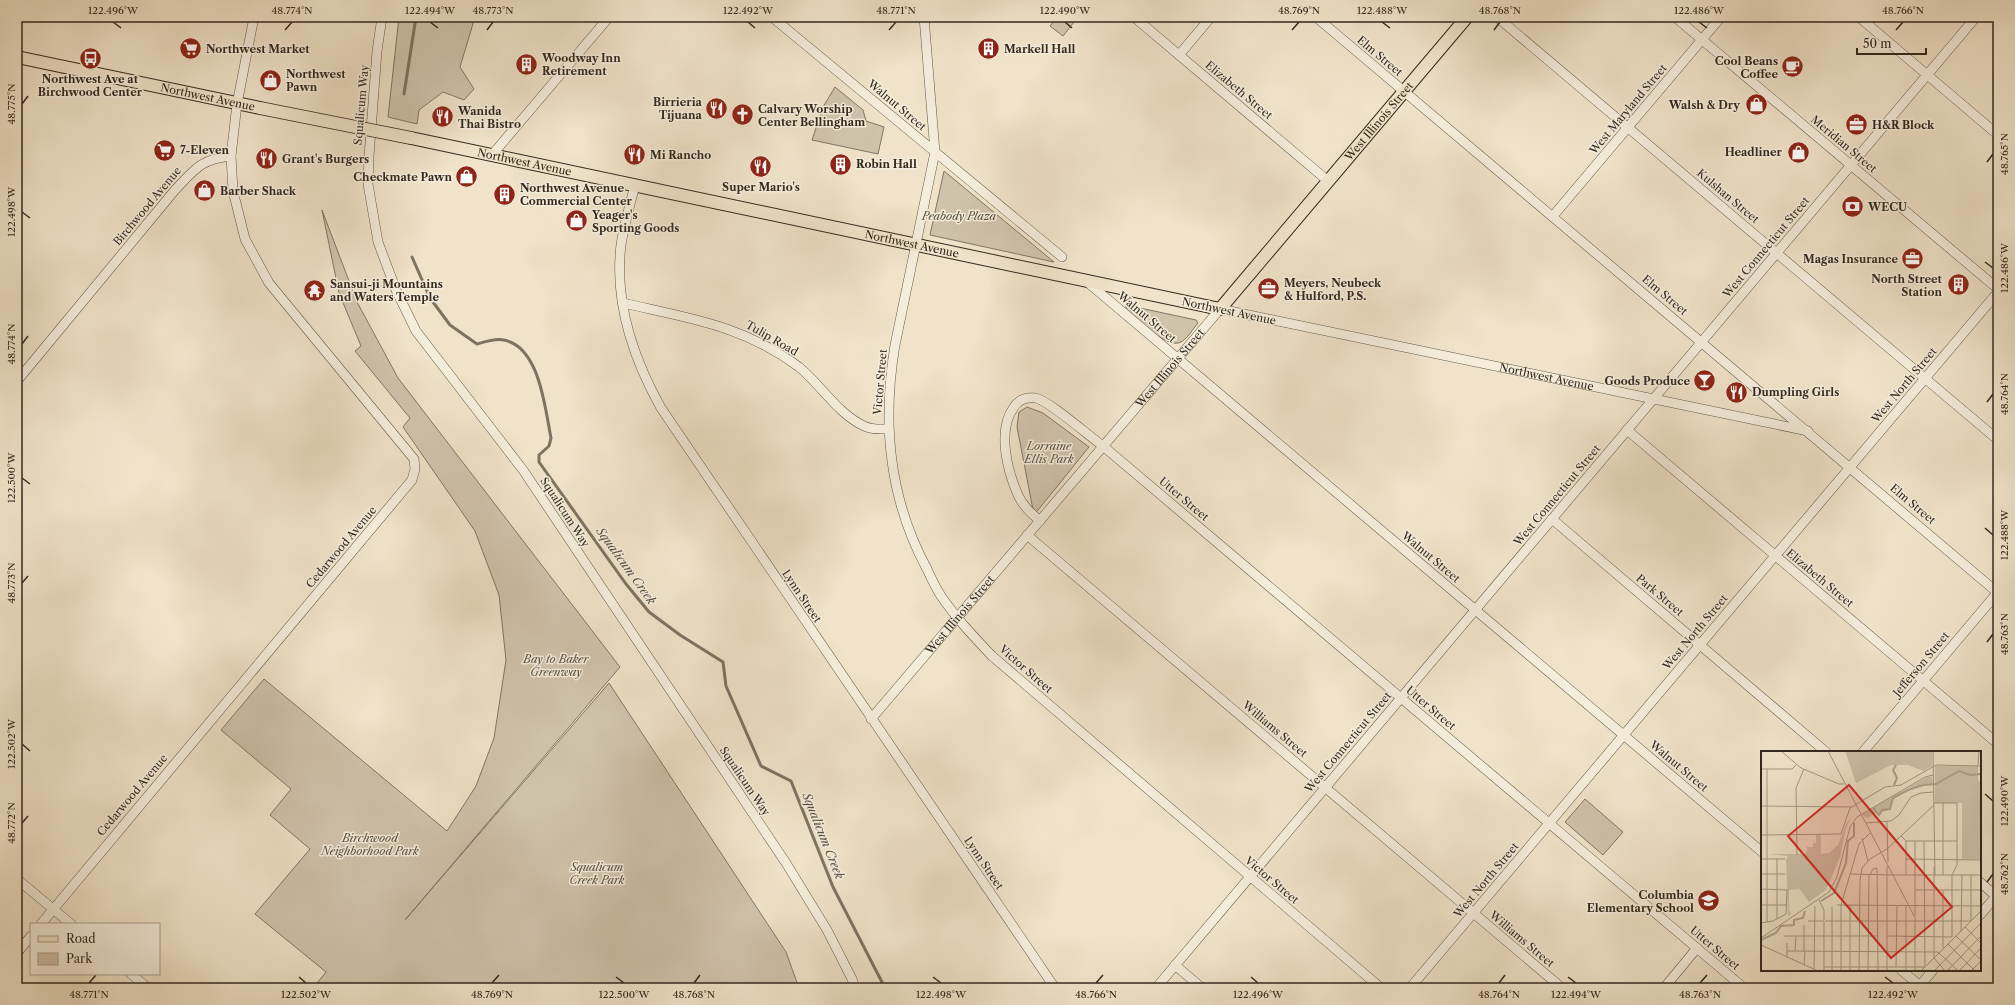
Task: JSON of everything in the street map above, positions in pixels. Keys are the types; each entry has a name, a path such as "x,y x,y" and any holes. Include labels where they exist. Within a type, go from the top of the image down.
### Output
{"main road":[{"name":"West Illinois Street","path":"1220,308 1467,17"},
{"name":"Northwest Avenue","path":"17,57 1220,308"}],"street":[{"path":"231,156 237,104 254,17"},
{"name":"Squalicum Way","path":"382,17 369,149 368,184 378,242 396,290 416,331 523,470 786,863 827,930 852,979 855,988"},
{"path":"492,155 609,17"},
{"name":"Walnut Street","path":"772,17 1062,257"},
{"name":"Victor Street","path":"924,17 935,152 890,374 888,429 892,468 901,508 916,549 940,594 957,618 1004,667 1381,988"},
{"name":"Elizabeth Street","path":"1134,17 1328,181"},
{"path":"1179,55 1211,17"},
{"name":"Elm Street","path":"1316,17 1998,593"},
{"name":"Kulshan Street","path":"1497,17 1998,440"},
{"name":"Meridian Street","path":"1675,17 1998,289"},
{"name":"West Maryland Street","path":"1553,216 1721,17"},
{"path":"1859,17 1998,135"},
{"name":"West Connecticut Street","path":"1156,988 1976,17"},
{"name":"Birchwood Avenue","path":"17,381 175,190 196,168 215,158 231,156"},
{"name":"Cedarwood Avenue","path":"42,923 412,480 415,469 414,459 269,283 255,260 245,239 233,191 231,156"},
{"name":"Lynn Street","path":"635,185 622,243 620,269 622,303 626,324 640,367 661,408 1055,988"},
{"name":"Walnut Street","path":"1085,280 1761,851"},
{"name":"West North Street","path":"1410,988 1998,292"},
{"name":"Tulip Road","path":"622,303 716,324 745,335 799,368 857,422 873,429 888,429"},
{"name":"West Illinois Street","path":"871,719 1220,308"},
{"name":"Northwest Avenue","path":"1220,308 1653,400 1808,431"},
{"name":"Utter Street","path":"1040,521 1026,508 1018,495 1008,461 1006,426 1017,403 1029,398 1040,400 1103,446 1744,988"},
{"name":"Elizabeth Street","path":"1627,430 1998,744"},
{"name":"Park Street","path":"1552,519 1825,751"},
{"name":"Williams Street","path":"1027,536 1562,988"},
{"name":"Jefferson Street","path":"1864,751 1998,593"},
{"path":"17,879 70,923"},
{"path":"1981,883 1997,896 1981,914"},
{"path":"17,953 30,937"},
{"path":"1664,988 1697,948"},
{"path":"1175,965 1202,988"},
{"path":"1903,971 1920,987 1932,971"},
{"path":"132,975 148,988"}],"green space":[{"path":"399,17 475,17 460,67 474,89 464,100 443,92 419,110 417,124 388,117"},
{"path":"1057,17 1068,17 1074,22 1063,36 1050,26"},
{"path":"835,87 863,110 866,121 884,127 878,154 812,140 823,107"},
{"name":"Peabody Plaza","path":"944,171 1054,262 930,235"},
{"path":"322,210 357,302 398,378 620,667 405,920 609,683 786,952 799,988 313,988 326,972 255,914 310,849 270,815 291,789 221,730 264,679 447,831 476,786 494,738 506,660 499,595 475,531 403,427 410,418 355,351 361,346 339,293"},
{"path":"1126,305 1196,320 1198,323 1185,339 1181,342 1175,343 1168,341 1152,332 1126,309"},
{"name":"Lorraine Ellis Park","path":"1027,407 1043,413 1089,447 1034,515 1017,427 1019,412"},
{"path":"1585,799 1623,832 1603,855 1565,822"}],"waterway":[{"name":"Squalicum Creek","path":"404,94 416,17"},
{"name":"Squalicum Creek","path":"412,257 430,298 450,325 477,344 487,341 504,340 516,345 526,354 539,381 551,438 549,446 539,455 539,462 626,584 649,612 680,635 723,662 726,686 761,766 791,781 833,887 885,988"}],"place":[{"name":"Northwest Market","path":"190,49"},
{"name":"Markell Hall","path":"988,49"},
{"name":"Northwest Ave at Birchwood Center","path":"90,59"},
{"name":"Woodway Inn Retirement","path":"526,64"},
{"name":"Cool Beans Coffee","path":"1793,67"},
{"name":"Northwest Pawn","path":"271,80"},
{"name":"Walsh & Dry","path":"1756,105"},
{"name":"Birrieria Tijuana","path":"717,108"},
{"name":"Calvary Worship Center Bellingham","path":"742,115"},
{"name":"Wanida Thai Bistro","path":"443,117"},
{"name":"H&R Block","path":"1856,125"},
{"name":"7-Eleven","path":"164,150"},
{"name":"Headliner","path":"1798,152"},
{"name":"Mi Rancho","path":"634,155"},
{"name":"Grant's Burgers","path":"267,159"},
{"name":"Robin Hall","path":"841,164"},
{"name":"Super Mario's","path":"761,167"},
{"name":"Checkmate Pawn","path":"467,177"},
{"name":"Barber Shack","path":"204,191"},
{"name":"Northwest Avenue Commercial Center","path":"505,194"},
{"name":"WECU","path":"1852,207"},
{"name":"Yeager's Sporting Goods","path":"577,221"},
{"name":"Magas Insurance","path":"1913,259"},
{"name":"North Street Station","path":"1958,285"},
{"name":"Meyers, Neubeck & Hulford, P.S.","path":"1269,289"},
{"name":"Sansui-ji Mountains and Waters Temple","path":"314,290"},
{"name":"Goods Produce","path":"1705,381"},
{"name":"Dumpling Girls","path":"1736,392"},
{"name":"Columbia Elementary School","path":"1709,901"}],"park label":[{"name":"Bay to Baker Greenway","path":"556,665"},
{"name":"Birchwood Neighborhood Park","path":"370,844"},
{"name":"Squalicum Creek Park","path":"597,873"}]}
